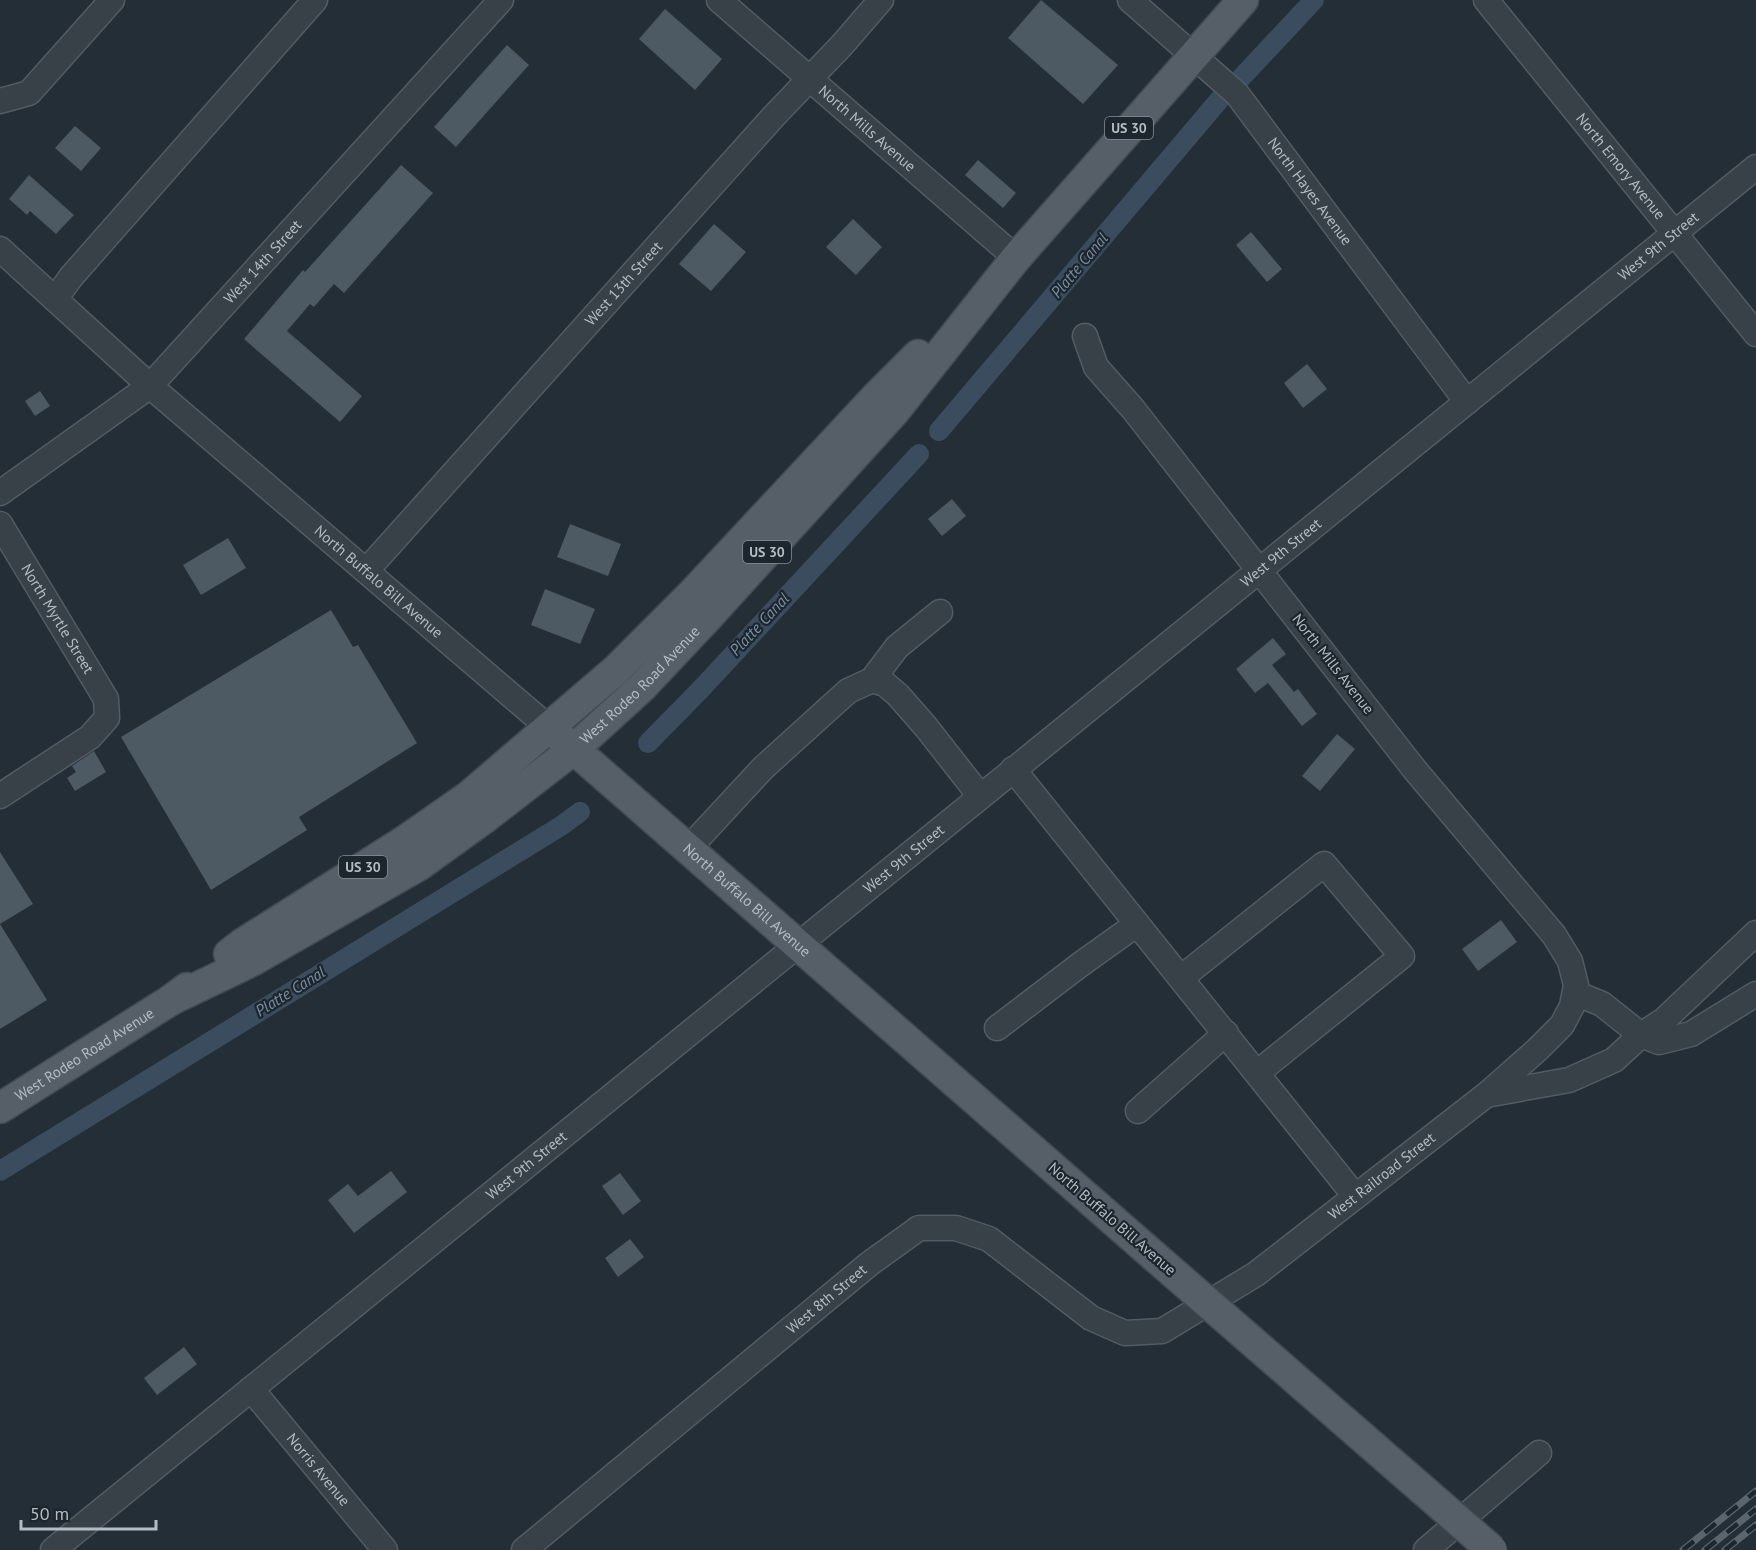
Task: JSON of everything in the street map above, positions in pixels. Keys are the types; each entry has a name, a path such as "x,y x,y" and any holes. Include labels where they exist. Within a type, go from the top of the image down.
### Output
{"main road":[{"name":"West Rodeo Road Avenue","path":"171,1000 252,961 418,866 574,749 642,687 886,420 1016,258 1243,0"},
{"name":"West Rodeo Road Avenue","path":"0,1108 171,1000 242,944 403,842 469,796 617,669 692,594 876,397 1016,258"},
{"name":"North Buffalo Bill Avenue","path":"548,727 1492,1550"}],"street":[{"path":"0,101 29,93 112,0"},
{"path":"56,298 78,268 315,0"},
{"name":"West 14th Street","path":"0,493 150,386 501,0"},
{"name":"North Mills Avenue","path":"718,0 1016,258"},
{"name":"West 13th Street","path":"366,571 881,0"},
{"name":"North Hayes Avenue","path":"1130,0 1237,94 1467,402"},
{"name":"North Emory Avenue","path":"1486,0 1756,334"},
{"name":"West 9th Street","path":"53,1550 1756,167"},
{"name":"North Buffalo Bill Avenue","path":"0,249 150,386 548,727"},
{"name":"North Mills Avenue","path":"1085,336 1096,367 1133,409 1415,770 1554,935 1570,961 1576,985 1575,993"},
{"name":"North Myrtle Street","path":"0,525 106,699 107,718 90,737 0,796"},
{"path":"689,848 763,768 848,692 872,680 897,647 940,612"},
{"path":"872,680 885,684 898,695 980,796"},
{"path":"1013,769 1355,1196"},
{"path":"1181,978 1324,864 1402,956 1257,1073"},
{"path":"997,1028 1137,924"},
{"path":"1486,1095 1569,1080 1614,1060 1641,1035 1664,1020 1756,933"},
{"path":"1575,993 1602,1004 1641,1035 1659,1042 1691,1034 1756,994"},
{"name":"West Railroad Street","path":"1162,1331 1256,1274 1486,1095 1562,1025 1572,1006 1575,993"},
{"path":"1138,1111 1226,1033"},
{"name":"West 8th Street","path":"524,1550 869,1264 919,1228 956,1228 989,1239 1091,1318 1125,1333 1162,1331"},
{"name":"Norris Avenue","path":"251,1389 385,1550"},
{"path":"1426,1550 1539,1453"}],"building":[{"path":"1041,0 1118,65 1083,104 1008,38"},
{"path":"665,9 722,59 695,90 639,39"},
{"path":"507,45 529,65 456,147 434,127"},
{"path":"75,126 101,148 81,171 55,148"},
{"path":"978,160 1016,193 1003,208 965,175"},
{"path":"401,165 433,193 344,293 334,284 314,307 310,304 287,331 362,396 340,422 244,339 303,270 305,272"},
{"path":"29,175 74,215 56,234 30,211 27,215 9,199"},
{"path":"853,219 882,247 856,275 826,247"},
{"path":"714,224 746,252 711,291 679,264"},
{"path":"1251,232 1282,269 1267,282 1236,245"},
{"path":"1307,364 1327,389 1303,408 1284,383"},
{"path":"40,391 50,406 35,416 25,401"},
{"path":"952,499 966,516 942,536 928,519"},
{"path":"570,524 621,544 608,576 557,557"},
{"path":"228,538 246,568 201,595 183,565"},
{"path":"545,589 595,609 580,644 531,625"},
{"path":"331,610 353,647 358,645 417,743 299,817 307,830 211,890 121,737"},
{"path":"1273,638 1286,654 1272,665 1294,692 1298,689 1317,714 1302,726 1268,683 1255,693 1236,669"},
{"path":"1337,734 1355,749 1320,791 1302,776"},
{"path":"94,751 106,772 75,791 67,778 76,772 72,766"},
{"path":"0,852 33,904 0,924"},
{"path":"1501,920 1517,942 1478,971 1462,949"},
{"path":"0,924 47,1000 0,1029"},
{"path":"391,1171 407,1192 354,1233 328,1200 348,1184 358,1196"},
{"path":"620,1173 641,1201 623,1215 602,1186"},
{"path":"630,1239 644,1257 618,1277 605,1258"},
{"path":"184,1347 197,1364 157,1395 144,1378"}],"waterway":[{"path":"1241,78 1314,0"},
{"name":"Platte Canal","path":"939,431 1220,99"},
{"name":"Platte Canal","path":"648,743 919,454"},
{"name":"Platte Canal","path":"0,1171 561,826 580,812"}],"railway":[{"path":"1683,1550 1756,1491"},
{"path":"1705,1550 1756,1509"},
{"path":"1725,1550 1756,1525"}]}
